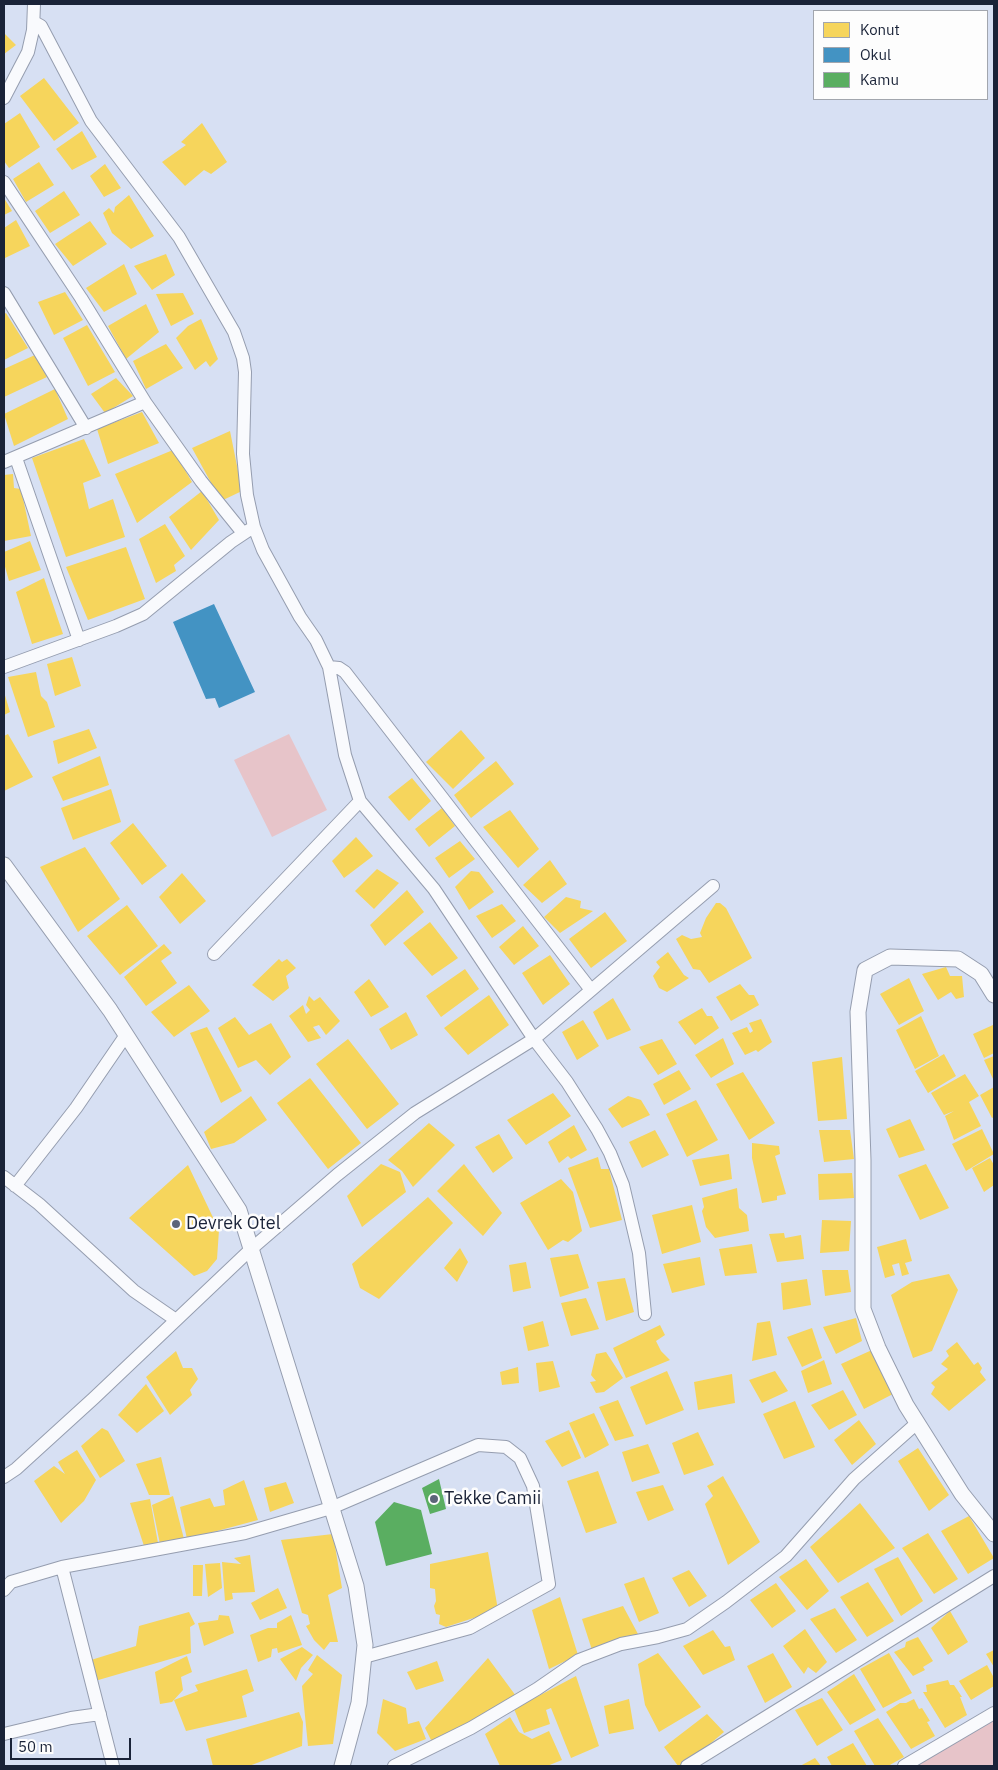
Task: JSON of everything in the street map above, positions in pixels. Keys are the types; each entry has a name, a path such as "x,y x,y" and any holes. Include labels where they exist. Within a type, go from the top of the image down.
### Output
{"street":[{"path":"5,94 28,52 34,22 34,4"},
{"path":"34,22 41,26 91,121 179,237 240,345 245,372 243,454 247,495 254,527 262,550 300,617 316,640 329,667 345,755 360,801 434,889 534,1039 567,1082 610,1153 623,1185 639,1253 645,1314"},
{"path":"4,182 81,298 145,402 201,481 243,534"},
{"path":"6,300 86,428"},
{"path":"79,640 10,460 145,402"},
{"path":"4,667 143,614 254,527"},
{"path":"329,667 339,668 345,672 591,990"},
{"path":"214,954 360,801"},
{"path":"4,865 126,1035 239,1210 356,1586 366,1645 360,1703 342,1766"},
{"path":"4,1477 16,1469 250,1250 337,1175 415,1113 534,1039 713,886"},
{"path":"994,995 981,974 958,959 890,957 865,970 858,1012 863,1160 862,1310 878,1348 917,1423 962,1494 994,1534"},
{"path":"15,1186 76,1108 126,1035"},
{"path":"4,1177 40,1204 134,1290 176,1320"},
{"path":"394,1766 471,1728 537,1689 579,1660 621,1644 687,1629 786,1556 854,1479 917,1423"},
{"path":"4,1590 11,1582 62,1566 245,1533 331,1508 478,1445 506,1447 520,1458 533,1486 549,1584 470,1628 364,1658"},
{"path":"62,1566 113,1766"},
{"path":"687,1766 994,1576"},
{"path":"904,1766 994,1713"},
{"path":"4,1734 70,1718 100,1714"}],"shaded area":[{"path":"289,734 327,810 272,837 234,760"},
{"path":"994,1710 994,1766 912,1766"}],"building: Konut":[{"path":"4,33 16,45 4,54"},
{"path":"44,78 79,123 54,141 20,96"},
{"path":"20,113 40,147 9,168 4,161 4,124"},
{"path":"202,123 227,162 211,174 204,170 185,186 162,162 186,145 181,142"},
{"path":"82,131 97,157 72,170 56,149"},
{"path":"39,162 54,185 26,202 13,179"},
{"path":"105,164 121,188 104,197 90,176"},
{"path":"64,191 80,215 50,233 35,211"},
{"path":"129,195 154,236 131,249 112,233 103,213 109,208 114,213 115,207"},
{"path":"4,198 12,211 4,215"},
{"path":"16,220 30,246 5,258 4,228"},
{"path":"90,221 107,244 73,266 55,244"},
{"path":"166,254 175,275 152,290 134,266"},
{"path":"124,264 137,294 104,312 86,288"},
{"path":"65,292 83,320 54,335 38,302"},
{"path":"183,293 194,314 171,326 156,294"},
{"path":"146,304 159,332 126,359 108,326"},
{"path":"6,313 28,348 4,360 4,314"},
{"path":"201,319 218,359 210,367 206,361 195,370 176,338 188,326"},
{"path":"87,325 115,372 88,386 63,338"},
{"path":"166,344 183,368 146,389 133,361"},
{"path":"35,355 47,377 4,397 4,369"},
{"path":"116,378 133,396 105,413 91,394"},
{"path":"55,389 68,419 14,446 4,414"},
{"path":"142,412 159,443 108,464 97,429"},
{"path":"230,431 242,491 221,501 192,448"},
{"path":"84,439 101,476 83,483 89,509 113,499 125,537 66,557 32,458"},
{"path":"173,450 192,482 137,523 115,474"},
{"path":"13,474 14,488 21,489 31,536 4,541 4,475"},
{"path":"202,491 219,520 191,550 169,517"},
{"path":"165,524 185,556 174,565 176,571 156,583 139,539"},
{"path":"30,541 41,570 9,581 4,563 4,552"},
{"path":"126,547 145,599 88,620 66,567"},
{"path":"44,578 63,634 32,644 16,592"},
{"path":"72,657 81,686 55,696 47,664"},
{"path":"36,672 41,696 47,702 55,727 28,737 8,677"},
{"path":"4,692 10,712 4,715"},
{"path":"89,729 97,748 58,764 53,741"},
{"path":"461,730 485,758 453,789 426,762"},
{"path":"8,734 33,777 4,791 4,736"},
{"path":"100,756 109,785 63,801 52,777"},
{"path":"496,761 514,784 471,818 454,795"},
{"path":"412,778 431,801 409,821 388,797"},
{"path":"111,789 121,822 73,840 61,808"},
{"path":"442,808 455,826 429,847 415,829"},
{"path":"510,810 539,849 518,868 483,827"},
{"path":"133,823 167,866 142,885 110,843"},
{"path":"356,837 373,856 344,878 332,861"},
{"path":"460,841 475,859 449,878 435,858"},
{"path":"85,847 120,899 78,932 40,867"},
{"path":"550,860 567,884 542,903 523,885"},
{"path":"377,869 399,883 374,909 355,891"},
{"path":"471,871 479,872 494,892 469,910 455,887"},
{"path":"182,873 206,901 180,924 159,897"},
{"path":"407,890 424,912 385,946 370,925"},
{"path":"566,897 581,901 580,908 593,911 560,933 544,917"},
{"path":"716,903 720,903 726,908 752,958 709,983 700,970 693,969 676,939 682,935 691,939 702,937 700,933 706,918"},
{"path":"502,904 516,921 492,938 476,916"},
{"path":"127,905 158,946 120,975 87,936"},
{"path":"605,912 627,941 591,968 569,939"},
{"path":"430,922 458,958 432,976 403,943"},
{"path":"523,926 539,946 514,965 499,947"},
{"path":"164,944 172,953 161,961 177,983 146,1006 124,977"},
{"path":"668,952 684,975 689,978 667,992 659,988 653,976 660,967 656,962"},
{"path":"550,955 570,984 543,1005 522,973"},
{"path":"279,959 282,962 287,959 296,968 286,976 289,988 273,1001 252,985"},
{"path":"946,967 950,976 962,976 964,997 956,999 951,992 938,1000 922,974"},
{"path":"465,969 479,989 441,1017 426,996"},
{"path":"909,978 924,1011 899,1025 880,994"},
{"path":"369,979 389,1007 371,1017 354,992"},
{"path":"740,984 749,995 754,995 759,1005 731,1021 716,997"},
{"path":"189,985 210,1011 174,1037 151,1012"},
{"path":"489,995 509,1025 468,1055 444,1028"},
{"path":"309,996 314,1001 320,997 340,1021 326,1035 319,1025 313,1027 321,1038 308,1042 289,1016 303,1005 306,1014 310,1010 306,1005"},
{"path":"613,998 631,1030 607,1040 593,1012"},
{"path":"702,1008 707,1016 712,1016 719,1028 695,1045 678,1022"},
{"path":"406,1012 418,1035 391,1050 379,1029"},
{"path":"921,1016 939,1056 915,1069 896,1030"},
{"path":"235,1017 249,1035 271,1023 291,1057 270,1075 256,1060 238,1068 218,1028"},
{"path":"761,1019 772,1042 758,1052 756,1050 745,1055 732,1033 747,1027 750,1033 753,1031 749,1023"},
{"path":"583,1020 599,1046 577,1060 562,1032"},
{"path":"993,1025 994,1053 984,1058 973,1034"},
{"path":"207,1027 242,1091 221,1103 190,1033"},
{"path":"723,1038 734,1064 711,1078 695,1055"},
{"path":"348,1039 399,1104 367,1129 316,1064"},
{"path":"662,1039 677,1064 658,1075 639,1047"},
{"path":"944,1054 956,1076 928,1093 915,1071"},
{"path":"994,1056 994,1081 984,1060"},
{"path":"842,1057 847,1119 818,1121 812,1062"},
{"path":"679,1070 691,1089 664,1105 653,1084"},
{"path":"743,1072 775,1123 749,1140 716,1084"},
{"path":"965,1074 979,1096 969,1102 981,1126 954,1140 945,1116 954,1111 944,1115 931,1093"},
{"path":"310,1078 361,1143 328,1169 277,1103"},
{"path":"994,1087 994,1117 992,1118 980,1095"},
{"path":"553,1093 571,1116 526,1145 507,1120"},
{"path":"251,1096 267,1120 234,1143 211,1149 204,1132"},
{"path":"628,1096 641,1100 650,1115 622,1128 608,1109"},
{"path":"696,1100 718,1140 687,1157 666,1114"},
{"path":"910,1119 925,1150 899,1158 886,1129"},
{"path":"429,1123 455,1145 413,1187 402,1171 388,1160"},
{"path":"574,1125 587,1150 571,1159 568,1156 559,1163 548,1142"},
{"path":"982,1129 994,1154 966,1171 952,1144"},
{"path":"655,1130 669,1155 642,1168 629,1142"},
{"path":"819,1130 850,1130 854,1159 824,1162"},
{"path":"499,1134 513,1158 493,1173 475,1147"},
{"path":"752,1143 779,1146 780,1154 775,1156 786,1194 777,1196 777,1200 762,1203 752,1158"},
{"path":"729,1154 732,1179 700,1186 692,1160"},
{"path":"598,1157 601,1169 609,1169 622,1220 590,1228 568,1168"},
{"path":"990,1158 994,1165 994,1185 984,1192 972,1168"},
{"path":"381,1164 400,1172 406,1192 362,1227 347,1196"},
{"path":"464,1164 502,1213 483,1236 437,1191"},
{"path":"926,1164 949,1208 920,1220 898,1175"},
{"name":"Devrek Otel","path":"188,1165 219,1230 217,1259 207,1271 194,1276 129,1218"},
{"path":"852,1173 854,1198 819,1200 818,1174"},
{"path":"561,1179 573,1192 582,1231 568,1242 563,1240 548,1250 520,1203"},
{"path":"737,1188 739,1208 747,1215 749,1231 715,1238 706,1227 702,1211 704,1207 702,1198"},
{"path":"428,1197 453,1223 379,1299 360,1288 352,1264"},
{"path":"692,1205 701,1242 662,1254 652,1215"},
{"path":"822,1220 851,1221 849,1251 820,1253"},
{"path":"784,1233 785,1238 801,1235 804,1259 777,1262 769,1234"},
{"path":"906,1239 912,1261 905,1263 909,1274 902,1276 899,1263 892,1265 895,1275 885,1278 877,1247"},
{"path":"752,1244 757,1273 725,1276 719,1249"},
{"path":"460,1248 468,1262 457,1282 444,1268"},
{"path":"578,1254 589,1288 560,1297 550,1258"},
{"path":"700,1257 705,1285 672,1293 663,1264"},
{"path":"526,1262 531,1288 513,1292 509,1265"},
{"path":"822,1270 848,1270 851,1292 825,1296"},
{"path":"949,1274 958,1290 932,1351 913,1358 891,1295 912,1282"},
{"path":"625,1278 634,1312 606,1321 597,1282"},
{"path":"807,1279 811,1305 783,1310 781,1283"},
{"path":"586,1298 599,1329 571,1336 561,1303"},
{"path":"856,1318 862,1341 836,1354 823,1327"},
{"path":"543,1321 549,1346 528,1351 523,1327"},
{"path":"770,1321 777,1355 752,1361 757,1323"},
{"path":"660,1325 665,1335 656,1341 661,1351 670,1360 626,1378 613,1348"},
{"path":"812,1328 822,1358 802,1367 787,1337"},
{"path":"957,1342 974,1365 978,1362 982,1368 980,1372 986,1380 949,1411 931,1394 935,1387 931,1383 948,1369 941,1364 949,1356 946,1351"},
{"path":"872,1350 893,1394 864,1409 841,1364"},
{"path":"176,1351 183,1368 192,1368 198,1379 190,1390 192,1395 170,1415 146,1377"},
{"path":"606,1352 623,1378 604,1392 596,1393 590,1382 596,1381 591,1375 596,1354"},
{"path":"824,1360 832,1384 808,1393 801,1371"},
{"path":"553,1361 560,1387 539,1392 536,1363"},
{"path":"518,1367 519,1383 502,1385 500,1372"},
{"path":"667,1371 684,1410 646,1425 630,1387"},
{"path":"775,1371 788,1391 762,1403 749,1380"},
{"path":"732,1374 735,1403 698,1410 694,1382"},
{"path":"146,1384 164,1411 137,1433 118,1415"},
{"path":"843,1390 857,1415 829,1430 811,1405"},
{"path":"618,1400 634,1436 615,1441 599,1407"},
{"path":"795,1401 815,1447 784,1459 763,1414"},
{"path":"594,1413 609,1445 585,1458 569,1423"},
{"path":"859,1420 876,1444 852,1465 834,1440"},
{"path":"102,1428 108,1431 125,1461 100,1478 81,1446"},
{"path":"569,1430 581,1458 562,1467 545,1441"},
{"path":"698,1432 714,1465 684,1475 672,1443"},
{"path":"648,1444 660,1473 632,1482 622,1452"},
{"path":"918,1448 949,1495 929,1511 898,1461"},
{"path":"77,1450 96,1480 84,1501 61,1523 34,1481 54,1466 65,1474 58,1462"},
{"path":"161,1457 170,1495 149,1495 136,1464"},
{"path":"598,1471 617,1523 586,1533 567,1481"},
{"path":"723,1476 760,1542 728,1565 705,1504 713,1496 707,1486"},
{"path":"244,1480 258,1520 187,1539 180,1507 210,1498 214,1507 225,1505 223,1490"},
{"path":"286,1482 294,1503 270,1512 264,1488"},
{"path":"663,1485 674,1510 648,1521 636,1492"},
{"path":"173,1496 184,1539 160,1544 152,1505"},
{"path":"150,1499 158,1543 144,1546 130,1503"},
{"path":"860,1503 895,1548 838,1583 810,1547"},
{"path":"969,1516 994,1558 968,1574 941,1531"},
{"path":"928,1533 958,1579 934,1594 902,1548"},
{"path":"333,1534 342,1588 328,1595 338,1642 330,1642 324,1650 314,1640 306,1626 310,1624 308,1615 302,1613 281,1540"},
{"path":"488,1552 498,1610 446,1627 439,1624 440,1615 436,1614 434,1606 436,1601 435,1589 430,1588 430,1564"},
{"path":"250,1555 255,1592 232,1593 233,1599 225,1601 222,1562 241,1564 234,1558"},
{"path":"898,1557 923,1601 901,1616 874,1569"},
{"path":"806,1559 829,1591 807,1610 779,1577"},
{"path":"220,1563 222,1588 208,1597 205,1564"},
{"path":"193,1565 203,1565 202,1596 193,1596"},
{"path":"689,1570 707,1596 689,1607 672,1578"},
{"path":"644,1577 659,1613 639,1622 624,1584"},
{"path":"868,1582 894,1621 867,1637 840,1597"},
{"path":"776,1583 796,1611 772,1628 750,1600"},
{"path":"278,1588 287,1608 260,1620 251,1603"},
{"path":"560,1597 578,1655 549,1669 532,1610"},
{"path":"623,1606 638,1634 592,1650 582,1619"},
{"path":"835,1608 857,1640 836,1653 810,1619"},
{"path":"950,1611 968,1642 948,1655 931,1628"},
{"path":"189,1612 195,1624 190,1627 191,1653 95,1681 91,1660 136,1646 139,1626"},
{"path":"219,1615 229,1616 234,1633 204,1646 198,1623 218,1620"},
{"path":"291,1615 302,1645 278,1653 277,1648 272,1649 271,1657 258,1662 250,1635 268,1628 277,1628 277,1623"},
{"path":"805,1629 827,1662 816,1673 808,1667 804,1674 783,1646"},
{"path":"713,1630 725,1647 730,1646 735,1660 703,1675 683,1646"},
{"path":"918,1637 933,1661 923,1667 925,1670 913,1676 894,1652 905,1647 906,1642"},
{"path":"302,1647 313,1655 301,1668 296,1681 280,1659"},
{"path":"994,1650 994,1667 986,1654"},
{"path":"658,1653 701,1707 659,1732 645,1705 638,1664"},
{"path":"773,1653 792,1687 765,1703 747,1666"},
{"path":"889,1653 912,1693 883,1708 860,1669"},
{"path":"317,1655 342,1675 333,1744 308,1746 302,1686 313,1674 308,1670"},
{"path":"187,1656 192,1672 181,1677 183,1690 172,1702 160,1704 155,1672"},
{"path":"488,1658 516,1696 433,1744 425,1728"},
{"path":"437,1661 444,1681 416,1690 407,1672"},
{"path":"987,1665 994,1678 994,1686 971,1700 959,1681"},
{"path":"247,1669 254,1691 242,1696 247,1717 186,1731 174,1700 198,1691 195,1685"},
{"path":"854,1674 876,1710 850,1725 827,1692"},
{"path":"576,1676 599,1746 571,1758 551,1708 546,1710 550,1724 524,1733 514,1709"},
{"path":"948,1680 950,1685 954,1685 962,1697 960,1697 967,1715 945,1728 923,1692 927,1692 926,1685"},
{"path":"822,1698 843,1730 817,1746 795,1710"},
{"path":"383,1699 406,1708 408,1724 419,1721 426,1739 395,1751 377,1733"},
{"path":"629,1699 634,1729 609,1734 604,1706"},
{"path":"914,1699 919,1709 922,1708 930,1721 927,1722 935,1736 911,1749 886,1712 900,1703 906,1703"},
{"path":"299,1712 303,1722 302,1746 249,1766 213,1766 206,1739"},
{"path":"707,1714 724,1732 684,1766 678,1766 664,1747"},
{"path":"510,1717 519,1732 532,1739 549,1731 562,1760 547,1766 500,1766 485,1734"},
{"path":"878,1718 904,1757 888,1766 875,1766 854,1731"},
{"path":"853,1743 867,1766 832,1766 827,1757"},
{"path":"815,1758 821,1766 800,1766"}],"building: Okul":[{"path":"214,604 255,692 219,708 215,698 206,699 173,622"}],"building: Kamu":[{"name":"Tekke Camii","path":"439,1479 446,1509 430,1514 422,1488"},
{"path":"394,1502 421,1510 432,1554 386,1566 375,1522"}],"place":[{"name":"Devrek Otel","path":"176,1224"},
{"name":"Tekke Camii","path":"434,1499"}]}
